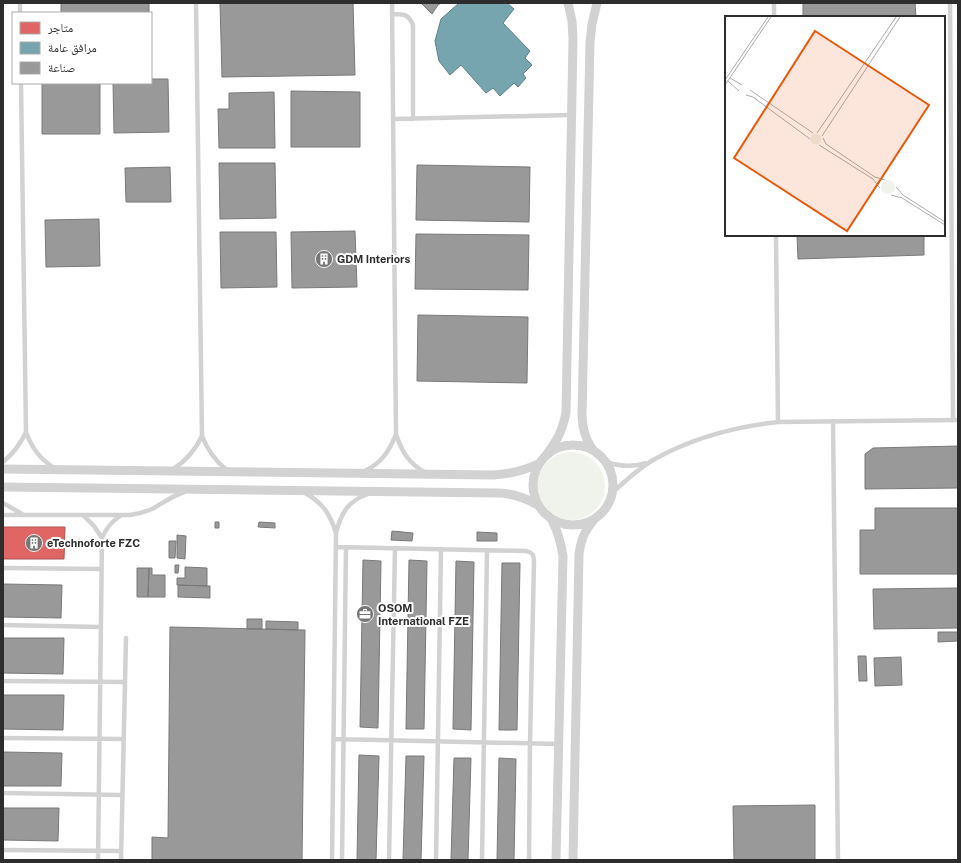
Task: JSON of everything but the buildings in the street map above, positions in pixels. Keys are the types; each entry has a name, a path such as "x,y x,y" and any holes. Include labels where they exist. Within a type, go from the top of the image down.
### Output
{"street":[{"path":"568,3 572,21 573,39 566,412 563,428 547,454 538,464 532,483 536,504 543,513 552,520 573,526 583,525 593,521"},
{"path":"593,450 586,440 582,416 590,42 592,24 597,3"},
{"path":"547,454 557,448 569,445 582,446 593,450 606,462 611,472 613,482 609,504 586,531 581,542 579,554 573,860"},
{"path":"3,469 494,475 517,472 538,464"},
{"path":"3,487 507,493 518,495 536,504"},
{"path":"552,520 562,543 563,556 556,860"}],"lane":[{"path":"196,3 202,436 206,447 212,456 228,472"},
{"path":"392,3 396,434 400,447 407,458 416,467 428,474"},
{"path":"774,3 774,16"},
{"path":"612,493 625,481 652,461 676,448 700,438 726,430 778,422 956,420 950,3"},
{"path":"392,14 403,14 408,16 413,25 413,119"},
{"path":"21,84 26,432 30,443 37,454 56,470"},
{"path":"393,119 572,115"},
{"path":"776,236 778,422"},
{"path":"833,421 838,860"},
{"path":"3,462 20,444 26,432"},
{"path":"361,473 373,467 383,458 391,447 396,434"},
{"path":"170,471 189,456 197,447 202,436"},
{"path":"606,462 629,466 641,465 652,461"},
{"path":"3,515 130,516 151,510 170,498 193,489"},
{"path":"300,490 313,497 324,507 331,519 336,533"},
{"path":"332,860 336,533 340,519 348,506 360,497 374,491"},
{"path":"3,503 24,515"},
{"path":"84,516 94,526 102,538"},
{"path":"98,860 102,538 109,525 120,516"},
{"path":"336,547 526,551 530,552 534,557 529,860"},
{"path":"342,860 346,548"},
{"path":"389,860 395,548"},
{"path":"436,860 441,549"},
{"path":"482,860 487,551"},
{"path":"3,568 101,569"},
{"path":"3,625 101,627"},
{"path":"121,860 126,638"},
{"path":"3,681 125,682"},
{"path":"3,738 124,739"},
{"path":"334,739 559,744"},
{"path":"3,793 122,795"},
{"path":"3,850 121,851"}],"shaded area":[{"path":"564,452 578,452 590,457 600,467 605,479 605,493 600,505 590,515 578,520 564,520 552,515 542,505 537,493 537,479 542,467 552,457"}],"place":[{"name":"GDM Interiors","path":"324,259"},
{"name":"eTechnoforte FZC","path":"34,543"},
{"name":"OSOM International FZE","path":"365,614"}]}
